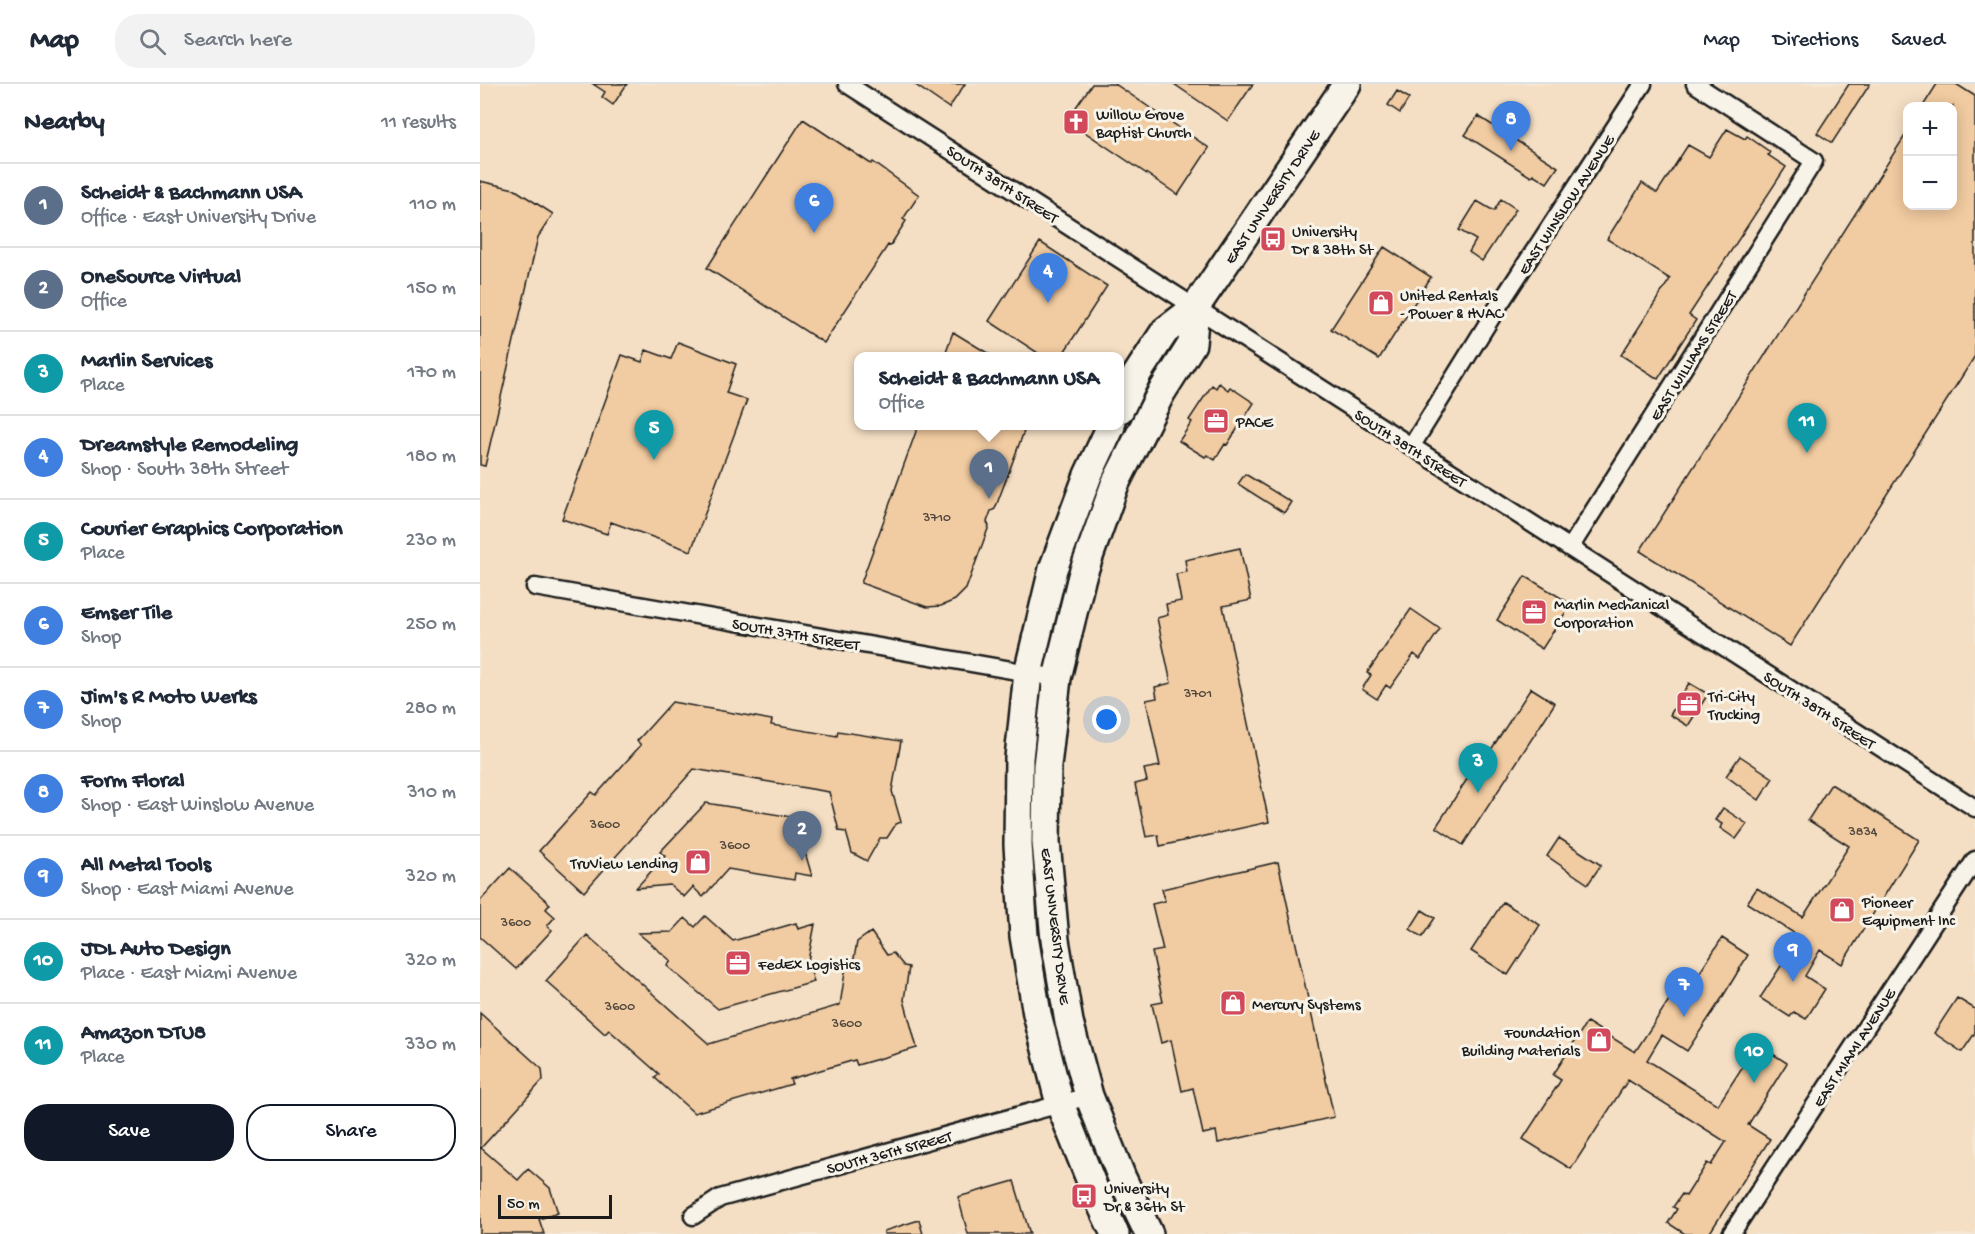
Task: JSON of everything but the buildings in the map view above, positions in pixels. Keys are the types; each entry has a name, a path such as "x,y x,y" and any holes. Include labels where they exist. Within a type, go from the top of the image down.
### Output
{"main road":[{"name":"EAST UNIVERSITY DRIVE","path":"1124,399 1137,374 1165,331 1195,308 1347,84"},
{"name":"EAST UNIVERSITY DRIVE","path":"1149,1234 1122,1178 1089,1096 1069,1022 1055,940 1046,842 1047,766 1057,678 1082,576 1115,484 1161,393 1192,344 1195,308"},
{"name":"EAST UNIVERSITY DRIVE","path":"1109,430 1088,475 1053,568 1028,673 1019,758 1018,845 1024,936 1037,1014 1060,1104 1094,1189 1115,1234"}],"street":[{"name":"SOUTH 38TH STREET","path":"847,84 1975,808"},
{"name":"EAST WINSLOW AVENUE","path":"1411,447 1499,305 1643,84"},
{"name":"EAST WILLIAMS STREET","path":"1569,548 1814,161 1695,84"},
{"name":"SOUTH 37TH STREET","path":"535,587 1057,678"},
{"name":"EAST MIAMI AVENUE","path":"1731,1234 1975,860"},
{"name":"SOUTH 36TH STREET","path":"693,1216 720,1198 1089,1096"}],"shaded area":[{"path":"480,84 1975,84 1975,1234 480,1234"}],"place":[{"name":"Willow Grove Baptist Church","path":"1076,122"},
{"name":"Form Floral","path":"1511,151"},
{"name":"Emser Tile","path":"814,233"},
{"name":"University Dr & 38th St","path":"1273,239"},
{"name":"Dreamstyle Remodeling","path":"1048,303"},
{"name":"United Rentals - Power & HVAC","path":"1381,303"},
{"name":"PACE","path":"1216,421"},
{"name":"Amazon DTU8","path":"1807,453"},
{"name":"Courier Graphics Corporation","path":"654,460"},
{"name":"Scheidt & Bachmann USA","path":"989,499"},
{"name":"Marlin Mechanical Corporation","path":"1534,612"},
{"name":"Tri-City Trucking","path":"1689,704"},
{"name":"Marlin Services","path":"1478,793"},
{"name":"OneSource Virtual","path":"802,861"},
{"name":"TruView Lending","path":"698,862"},
{"name":"Pioneer Equipment Inc","path":"1842,910"},
{"name":"FedEx Logistics","path":"738,963"},
{"name":"All Metal Tools","path":"1793,982"},
{"name":"Mercury Systems","path":"1233,1003"},
{"name":"Jim's R Moto Werks","path":"1684,1017"},
{"name":"Foundation Building Materials","path":"1599,1040"},
{"name":"JDL Auto Design","path":"1754,1083"},
{"name":"University Dr & 36th St","path":"1084,1196"}]}
